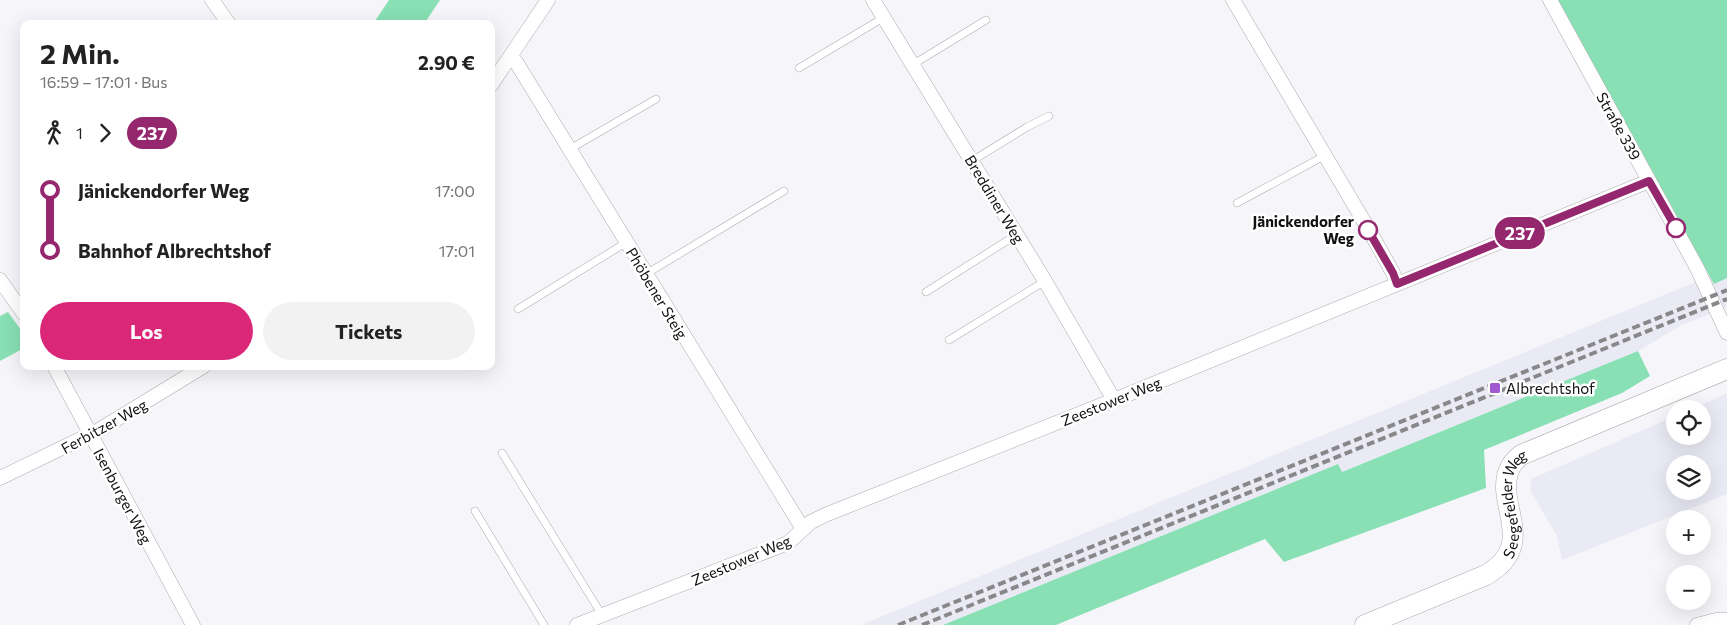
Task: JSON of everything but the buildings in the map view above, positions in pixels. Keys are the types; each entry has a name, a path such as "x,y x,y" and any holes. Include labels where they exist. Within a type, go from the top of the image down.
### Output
{"street":[{"path":"212,0 226,20"},
{"path":"495,79 548,0"},
{"name":"Breddiner Weg","path":"873,0 1045,281 1114,400"},
{"path":"1233,0 1393,273 1397,284"},
{"name":"Straße 339","path":"1550,0 1698,268 1727,333"},
{"name":"Phöbener Steig","path":"510,57 516,62 803,529"},
{"name":"Zeestower Weg","path":"577,625 788,543 803,529 825,515 1114,400 1649,181"},
{"path":"0,280 20,308"},
{"name":"Seegefelder Weg","path":"1366,625 1498,569 1506,560 1512,546 1507,483 1511,466 1521,454 1727,369"},
{"name":"Isenburger Weg","path":"56,370 193,625"},
{"name":"Ferbitzer Weg","path":"0,478 90,435 137,409 198,370"},
{"path":"1697,625 1716,620 1727,620"}],"lane":[{"path":"799,68 884,18"},
{"path":"912,65 986,20"},
{"path":"570,150 656,99"},
{"path":"972,161 1027,127 1049,116"},
{"path":"1237,203 1324,156"},
{"path":"646,274 784,191"},
{"path":"926,292 1016,234"},
{"path":"518,309 626,242"},
{"path":"949,340 1045,281"},
{"path":"502,453 602,615"},
{"path":"475,511 544,625"}],"shaded area":[{"path":"1710,276 1714,283 1727,278 1727,307 1680,326 1638,351 1341,472 1338,464 943,625 861,625"},
{"path":"1727,393 1727,494 1687,510 1666,510 1666,518 1562,560 1557,536 1530,490 1531,479 1666,420 1666,445 1711,445 1711,400"}],"green space":[{"path":"389,0 440,0 427,20 376,20"},
{"path":"1558,0 1727,0 1727,278 1714,284"},
{"path":"8,312 20,328 20,350 0,361 0,316"},
{"path":"1638,351 1650,376 1622,393 1484,450 1486,488 1284,562 1265,539 1056,625 943,625 1338,464 1342,472"}],"railway":[{"path":"898,625 1727,290"},
{"path":"922,625 1727,299"}],"bus line":[{"name":"237","path":"1368,230 1393,273 1397,284 1649,181 1676,228"}],"place":[{"name":"Jänickendorfer Weg","path":"1368,230"},
{"name":"Albrechtshof","path":"1495,388"}]}
